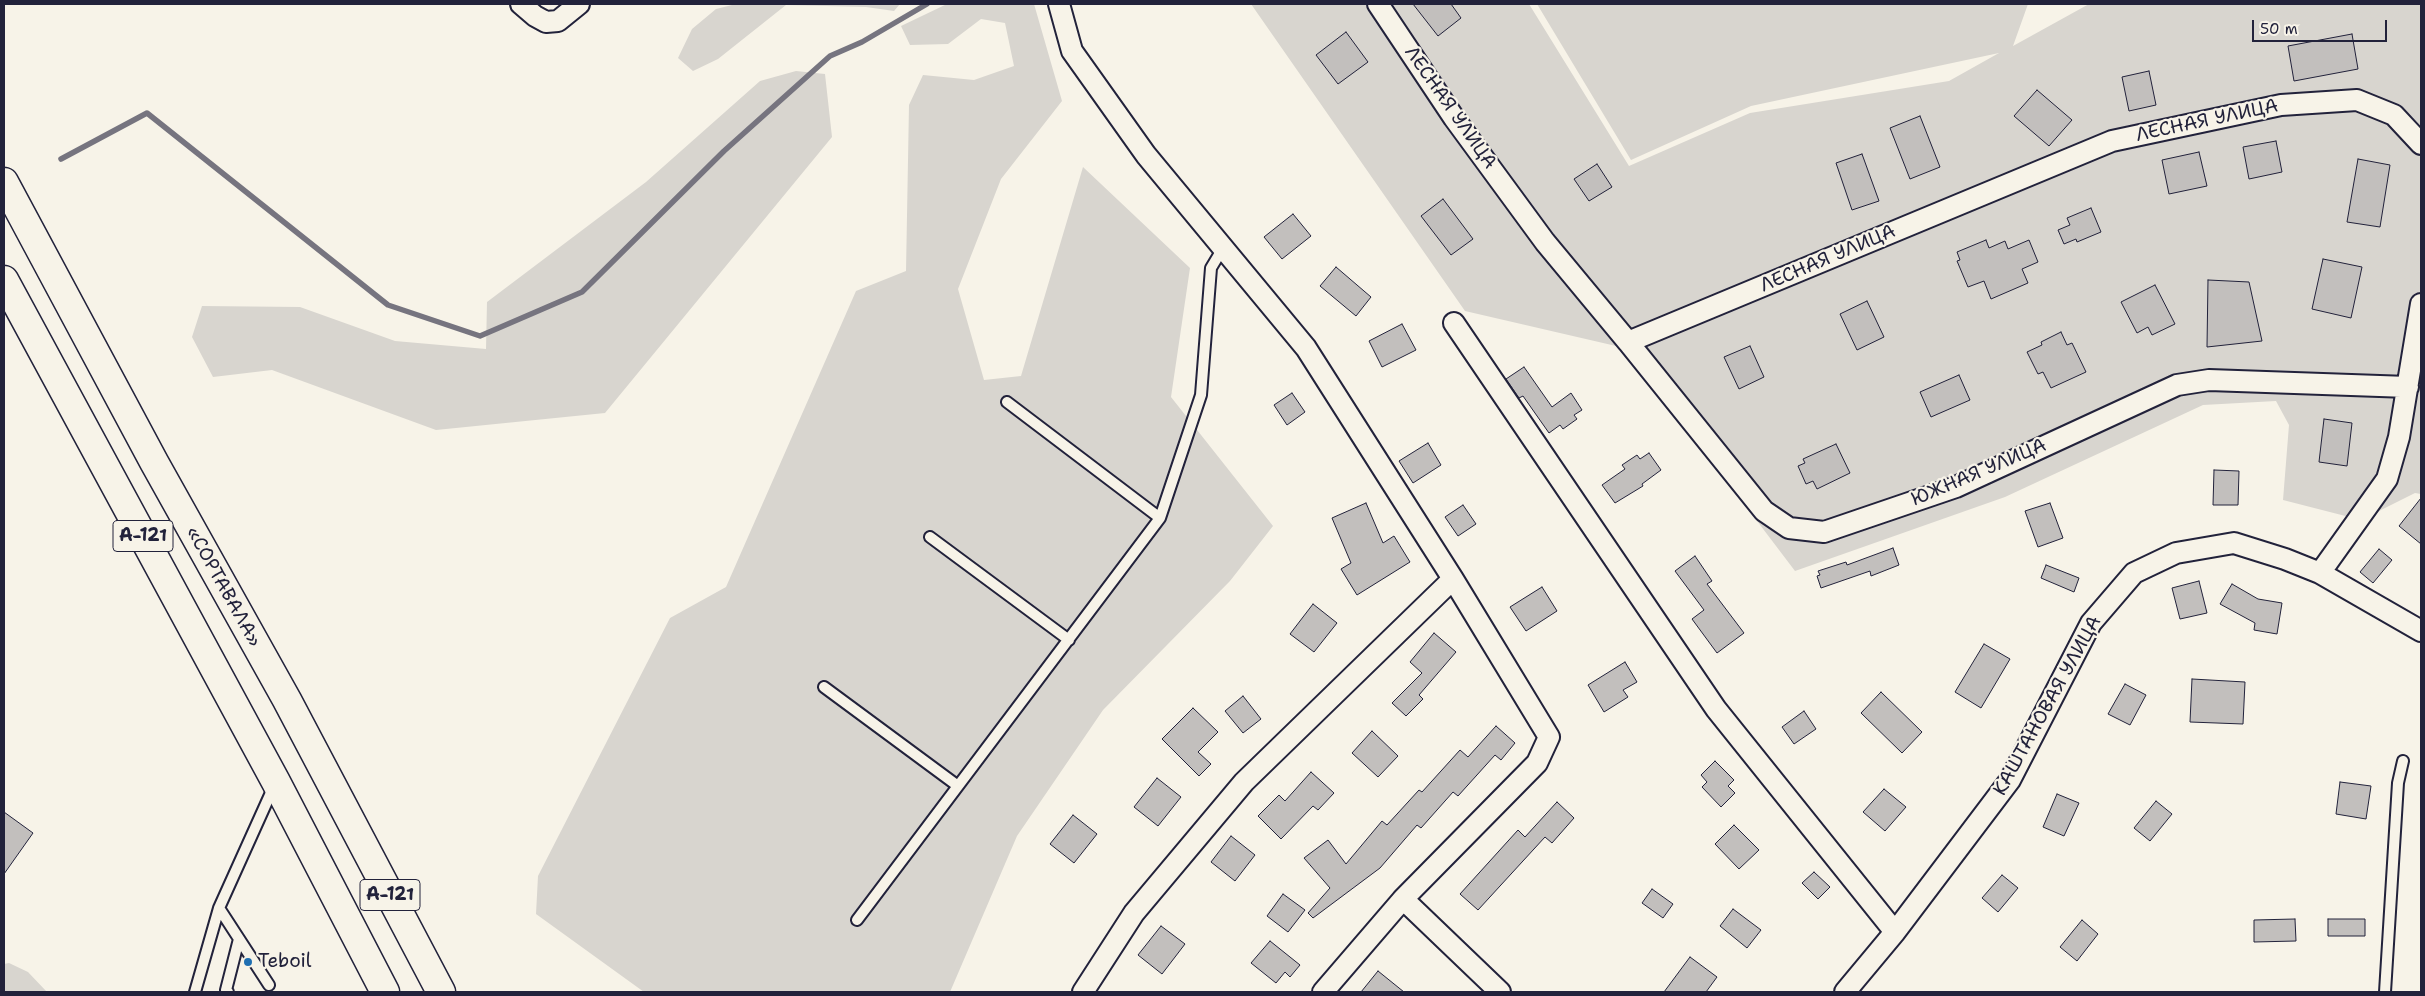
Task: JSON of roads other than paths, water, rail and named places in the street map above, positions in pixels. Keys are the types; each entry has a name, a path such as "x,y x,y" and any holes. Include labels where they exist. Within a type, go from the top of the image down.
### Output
{"highway":[{"name":"«СОРТАВАЛА»","path":"4,182 154,462 287,700 441,992"},
{"name":"А-121","path":"4,280 276,782 385,992"}],"street":[{"path":"521,4 546,22 558,21 579,4"},
{"path":"1059,4 1072,51 1146,154 1306,348 1453,579 1549,737 1537,763 1403,899 1324,992"},
{"name":"ЛЕСНАЯ УЛИЦА","path":"1378,4 1454,118 1545,242 1628,342 2112,141 2281,105 2357,100 2394,115 2421,144"},
{"path":"2320,573 2387,479 2399,437 2421,304"},
{"path":"1454,323 1716,709 1895,932"},
{"name":"ЮЖНАЯ УЛИЦА","path":"1628,342 1764,511 1789,528 1824,532 1956,487 2177,385 2209,380 2408,386"},
{"name":"КАШТАНОВАЯ УЛИЦА","path":"1845,992 1895,932 2010,780 2091,623 2134,573 2176,553 2234,543 2285,559 2320,573 2421,631"},
{"path":"1083,992 1134,912 1244,782 1453,579"},
{"path":"1403,899 1500,992"}],"lane":[{"path":"857,920 1160,518 1201,395 1210,268 1223,248"},
{"path":"1007,402 1160,518"},
{"path":"930,537 1068,640"},
{"path":"824,687 958,786"},
{"path":"2385,992 2398,783 2403,761"},
{"path":"194,992 219,908 276,782"},
{"path":"219,908 268,985"},
{"path":"228,992 226,990 239,939"}],"waterway":[{"path":"61,159 147,113 388,305 480,336 582,292 724,151 830,56 862,42 927,4"}],"place":[{"name":"Teboil","path":"248,962"}]}
